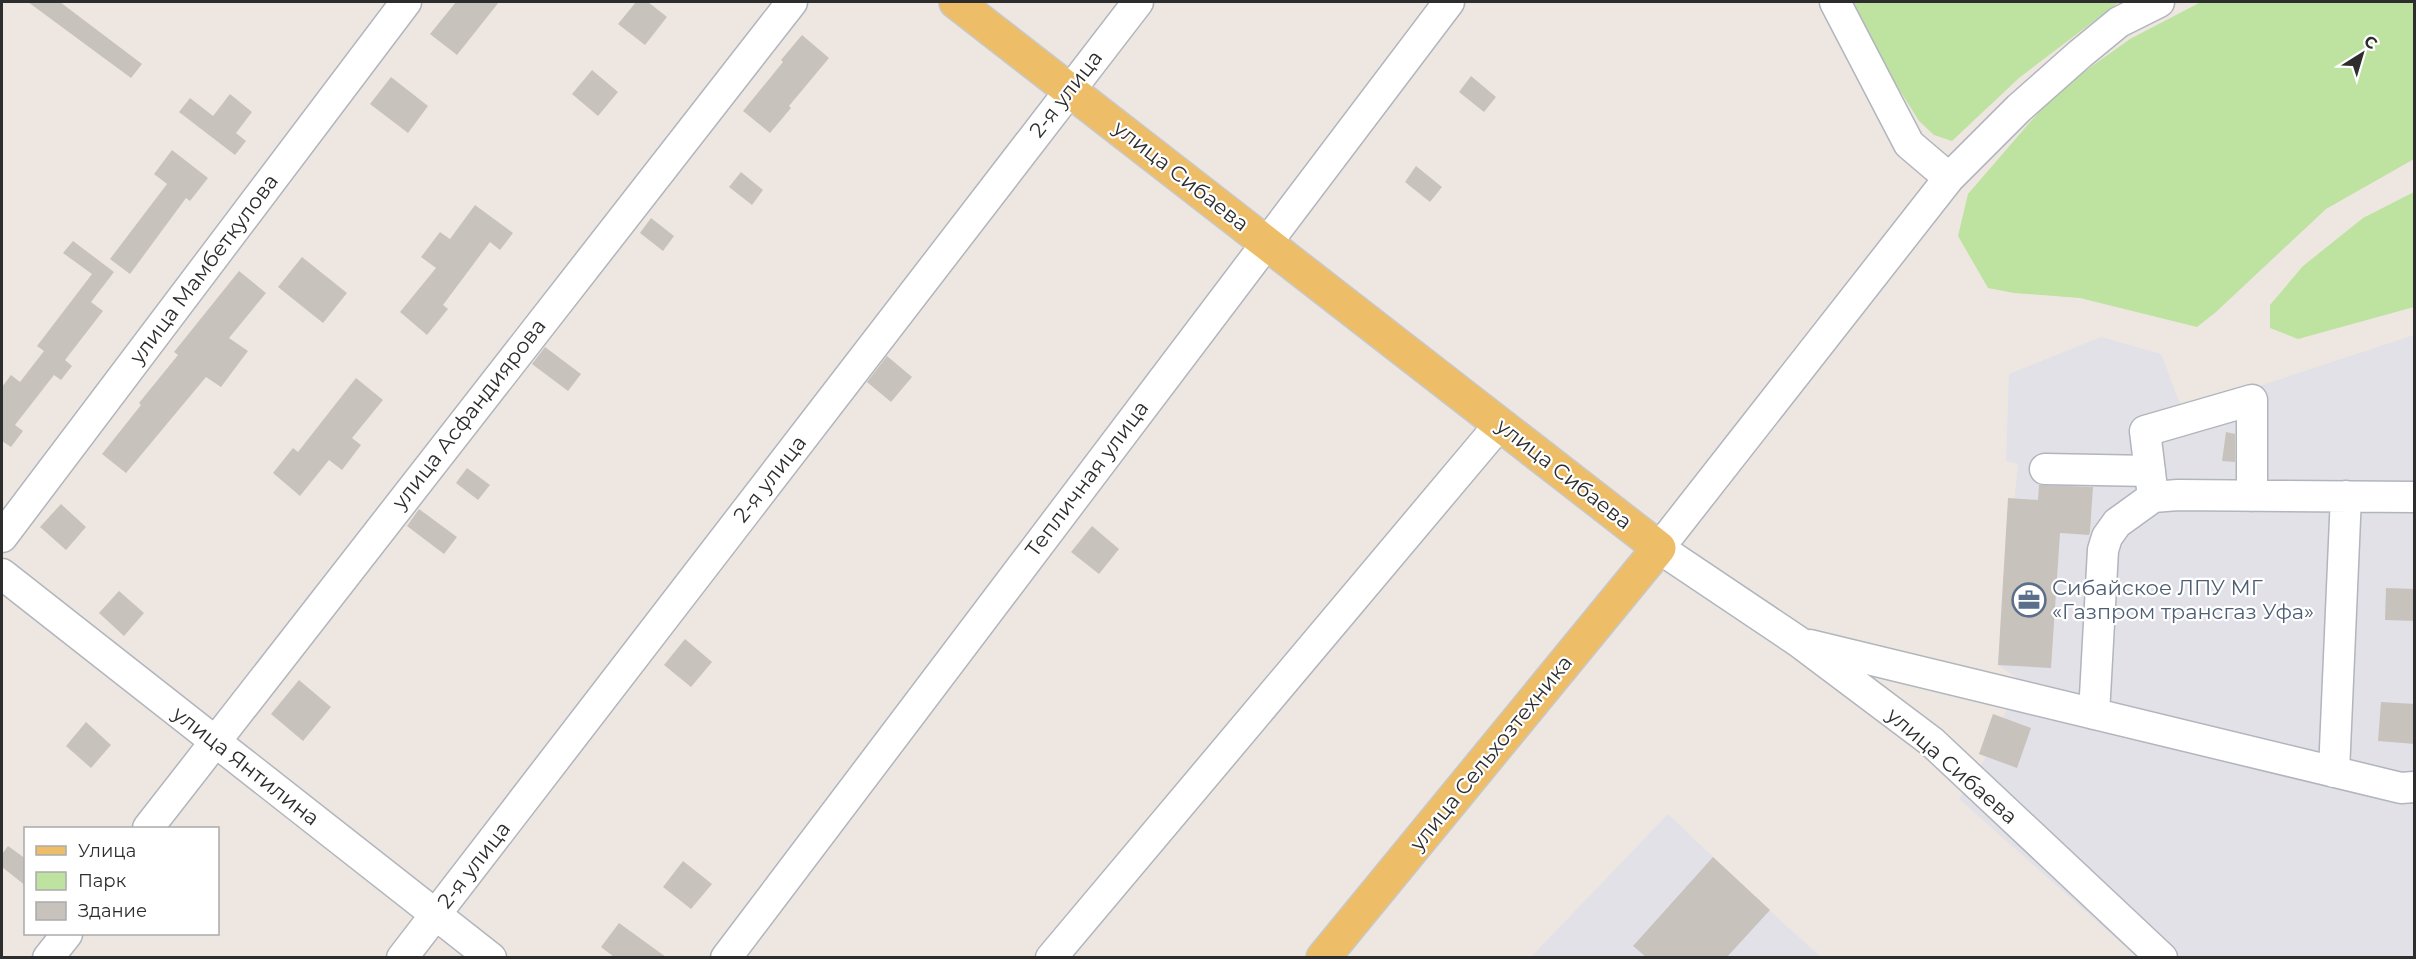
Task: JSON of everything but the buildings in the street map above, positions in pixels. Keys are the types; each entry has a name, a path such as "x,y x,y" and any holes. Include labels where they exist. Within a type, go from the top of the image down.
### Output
{"main road":[{"name":"улица Сибаева","path":"956,2 1070,88 1659,548"},
{"name":"улица Сельхозтехника","path":"1323,957 1659,548"}],"street":[{"name":"улица Мамбеткулова","path":"2,537 406,2"},
{"name":"улица Асфандиярова","path":"149,827 792,2"},
{"name":"2-я улица","path":"402,957 1138,2"},
{"name":"Тепличная улица","path":"726,957 1265,242 1449,2"},
{"path":"1835,2 1909,144 1949,178"},
{"path":"1659,548 1949,178 2019,108 2080,54 2119,22 2159,2"},
{"path":"2094,714 2103,550 2107,537 2116,523 2151,484 2145,431 2252,400 2252,496"},
{"path":"1051,957 1500,424"},
{"path":"2044,469 2151,484 2178,495 2415,497"},
{"path":"2334,772 2346,496"},
{"name":"улица Сибаева","path":"1659,548 1799,642 1932,742 2162,957"},
{"name":"улица Янтилина","path":"2,574 491,957"},
{"path":"1799,642 2400,788 2415,787"},
{"path":"48,957 65,935"}],"shaded area":[{"name":"Сибайское ЛПУ МГ «Газпром трансгаз Уфа»","path":"2414,335 2414,957 2137,957 1959,799 1986,757 1979,754 1993,714 2003,718 2017,678 1998,665 2018,464 2006,461 2009,374 2101,337 2161,354 2183,411"},
{"path":"1668,814 1769,910 1821,957 1530,958"}],"green space":[{"path":"1853,2 2119,2 2019,78 1952,141 1934,135 1919,121 1867,38"},
{"path":"2201,2 2414,2 2414,159 2326,209 2197,327 2080,298 2014,293 1988,288 1958,236 1968,194 2057,91 2130,39"},
{"path":"2414,192 2414,307 2298,339 2270,328 2270,305 2303,266 2363,218"}],"place":[{"name":"Сибайское ЛПУ МГ «Газпром трансгаз Уфа»","path":"2029,600"}]}
